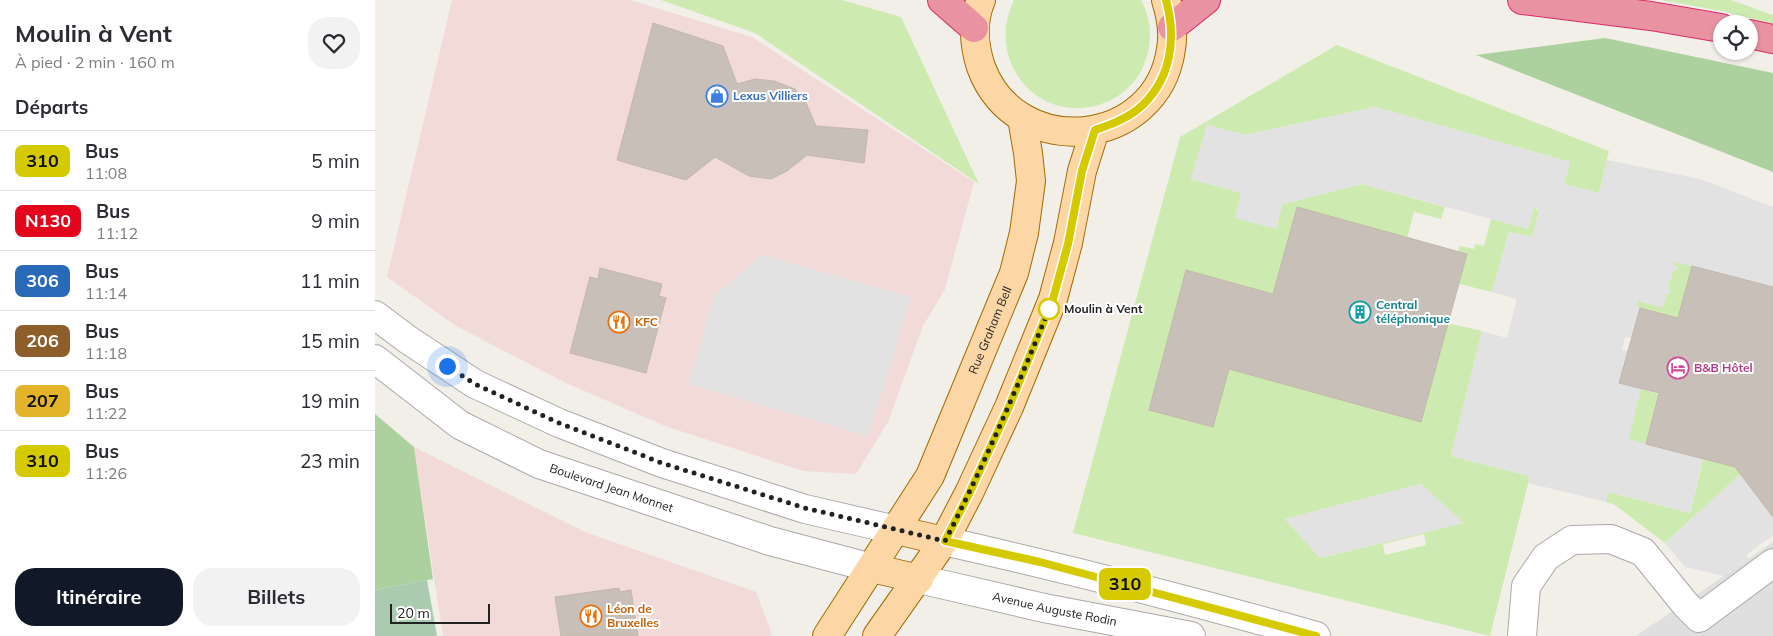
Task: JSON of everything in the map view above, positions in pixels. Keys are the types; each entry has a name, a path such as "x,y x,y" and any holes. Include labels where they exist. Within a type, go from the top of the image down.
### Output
{"highway":[{"path":"942,0 974,28"},
{"path":"1172,27 1206,0"},
{"path":"1522,0 1651,16 1713,27"},
{"path":"1758,36 1773,39"}],"main road":[{"path":"981,0 974,28 977,55 986,79 1001,101 1022,118 1045,128 1070,132 1095,130 1117,122 1137,110 1153,92 1165,72 1171,50 1172,27 1166,0"},
{"name":"Rue Graham Bell","path":"827,636 930,476 1015,273 1024,233 1031,181 1029,153 1022,118"},
{"path":"877,636 945,541 1009,407 1053,299 1068,244 1082,171 1095,130"},
{"path":"896,530 945,541"},
{"path":"871,568 919,579"}],"street":[{"path":"375,316 475,384 559,423 689,472 805,508 896,530"},
{"name":"Boulevard Jean Monnet","path":"375,359 460,425 539,464 770,542 871,568"},
{"path":"1522,636 1526,586 1546,557 1572,540 1611,539 1643,552 1686,605 1699,618 1773,563"},
{"path":"945,541 1040,562 1316,636"},
{"name":"Avenue Auguste Rodin","path":"919,579 1044,608 1191,636"}],"shaded area":[{"path":"452,0 630,0 752,37 974,182 945,289 923,326 888,422 856,474 803,471 665,426 566,383 456,326 387,277"},
{"path":"1375,107 1570,162 1564,184 1599,193 1607,160 1700,179 1773,207 1773,288 1675,262 1676,271 1673,270 1668,289 1671,290 1670,293 1667,293 1663,308 1638,301 1636,306 1640,308 1632,338 1625,337 1622,350 1628,352 1619,383 1641,389 1629,439 1703,459 1690,513 1608,492 1606,502 1528,483 1529,476 1451,456 1482,331 1507,338 1517,299 1492,292 1509,232 1532,237 1539,212 1535,206 1528,229 1362,184 1283,204 1276,229 1235,218 1241,193 1191,179 1207,125 1245,135"},
{"path":"762,255 911,297 868,436 689,384 714,296"},
{"path":"414,447 585,532 756,592 772,634 770,636 443,636"},
{"path":"1747,468 1752,489 1773,517 1773,535 1746,555 1749,559 1724,576 1685,567 1665,543"},
{"path":"1421,484 1464,523 1320,558 1285,519"},
{"path":"1773,542 1773,636 1636,636 1724,576"}],"green space":[{"path":"661,0 842,0 901,17 979,184 755,33"},
{"path":"1014,0 1141,0 1149,22 1150,44 1141,71 1129,87 1119,96 1088,107 1065,107 1044,100 1027,87 1014,69 1007,48 1006,25"},
{"path":"1660,0 1731,0 1773,15 1773,24 1758,20 1758,15 1738,15"},
{"path":"1605,38 1773,73 1773,172 1476,55"},
{"path":"1337,45 1609,151 1599,193 1564,184 1570,162 1375,107 1245,135 1207,125 1191,179 1242,193 1276,229 1282,204 1362,184 1445,207 1441,219 1414,212 1407,238 1264,327 1241,320 1250,287 1186,270 1149,410 1213,427 1233,354 1421,422 1448,323 1482,331 1451,456 1530,476 1490,636 1073,533 1180,137","holes":["1421,484 1463,523 1320,558 1285,519","1424,534 1426,545 1385,555 1383,544"]},
{"path":"1534,206 1539,212 1532,237 1509,232 1492,292 1459,284 1467,255 1458,252 1460,246 1474,249 1475,244 1484,246 1491,219 1528,229"},
{"path":"1675,261 1692,266 1678,318 1636,307 1638,301 1670,293 1671,290 1668,289 1673,270 1676,271 1677,268 1674,266"},
{"path":"1641,389 1658,394 1646,444 1628,439"},
{"path":"1716,407 1747,468 1665,543 1615,505 1606,502 1608,492 1690,513"},
{"path":"375,414 414,447 433,579 375,590"},
{"path":"427,580 437,636 375,636 375,590"}],"building":[{"name":"Lexus Villiers","path":"653,23 723,46 737,84 755,79 774,81 795,89 806,103 816,126 868,130 864,163 807,155 787,171 771,179 749,176 715,157 686,180 617,160"},
{"name":"Central téléphonique","path":"1297,207 1467,254 1421,422 1229,369 1213,427 1149,410 1186,270 1273,294"},
{"name":"B&B Hôtel","path":"1692,266 1773,287 1773,517 1735,467 1646,444 1659,393 1619,383 1640,308 1678,318"},
{"name":"KFC","path":"600,268 662,284 659,296 666,298 646,373 570,353 590,277 598,279"},
{"name":"Léon de Bruxelles","path":"619,588 620,592 631,590 638,636 561,636 555,597"}],"bus line":[{"name":"310","path":"1166,0 1172,27 1171,50 1165,72 1153,92 1137,110 1117,122 1095,130 1082,171 1068,244 1053,299 1009,407 945,541 1040,562 1316,636"}],"place":[{"name":"Lexus Villiers","path":"717,96"},
{"name":"Moulin à Vent","path":"1049,309"},
{"name":"Central téléphonique","path":"1360,312"},
{"name":"KFC","path":"619,322"},
{"name":"B&B Hôtel","path":"1678,368"},
{"name":"Léon de Bruxelles","path":"591,616"}],"route":[{"path":"447,366 475,384 559,423 662,463 805,508 945,541 1009,407 1049,309"}]}
